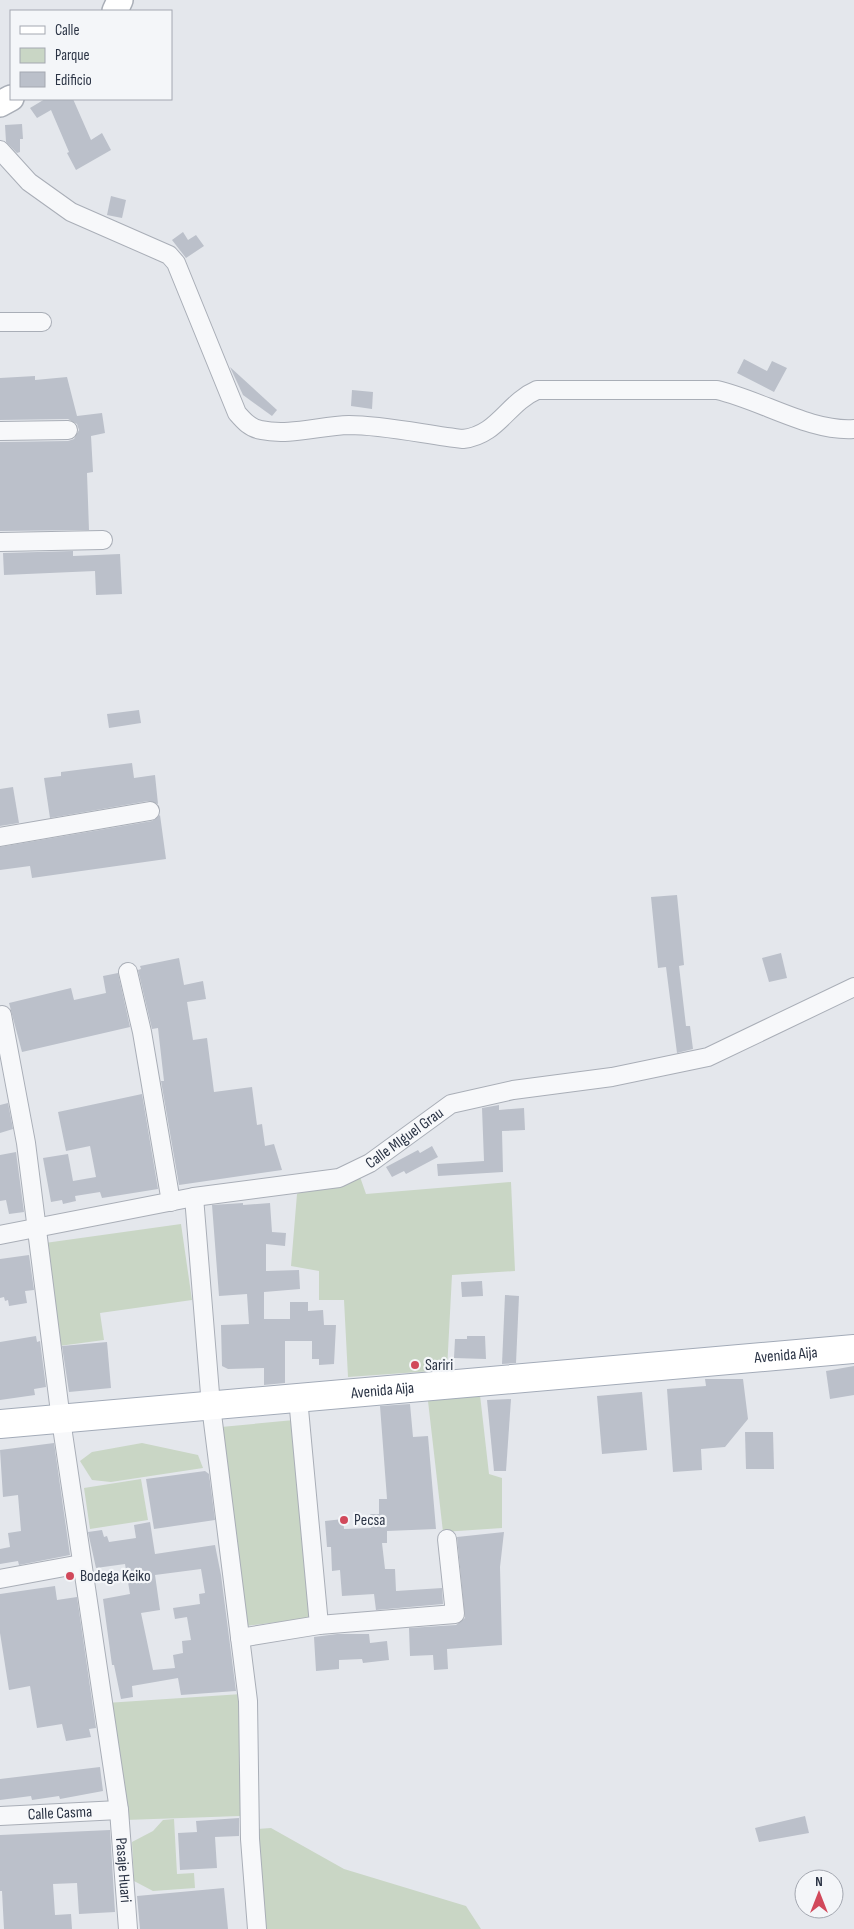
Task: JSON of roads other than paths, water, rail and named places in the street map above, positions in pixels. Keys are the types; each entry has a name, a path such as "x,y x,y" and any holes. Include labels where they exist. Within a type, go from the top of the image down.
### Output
{"main road":[{"name":"Avenida Aija","path":"0,1424 854,1349"}],"street":[{"path":"0,150 29,182 71,212 169,255 176,263 237,413 245,423 258,430 275,432 351,425 463,439 477,437 494,426 523,396 537,390 717,390 735,394 821,426 854,428"},
{"path":"0,322 42,322"},
{"path":"0,431 68,430"},
{"path":"0,542 103,540"},
{"path":"0,837 150,811"},
{"path":"128,972 142,1032 171,1202"},
{"name":"Calle MIguel Grau","path":"0,1235 194,1197 339,1178 370,1163 451,1104 513,1090 612,1077 708,1057 854,988"},
{"name":"Pasaje Huari","path":"2,1015 26,1143 81,1564 119,1810 128,1929"},
{"path":"194,1197 211,1406 248,1701 250,1839 256,1929"},
{"path":"298,1398 319,1625"},
{"path":"240,1638 319,1625 455,1614 447,1539"},
{"path":"0,1579 81,1564"},
{"name":"Calle Casma","path":"0,1816 119,1810"}],"place":[{"name":"Sariri","path":"415,1365"},
{"name":"Pecsa","path":"344,1520"},
{"name":"Bodega Keiko","path":"70,1576"}]}
